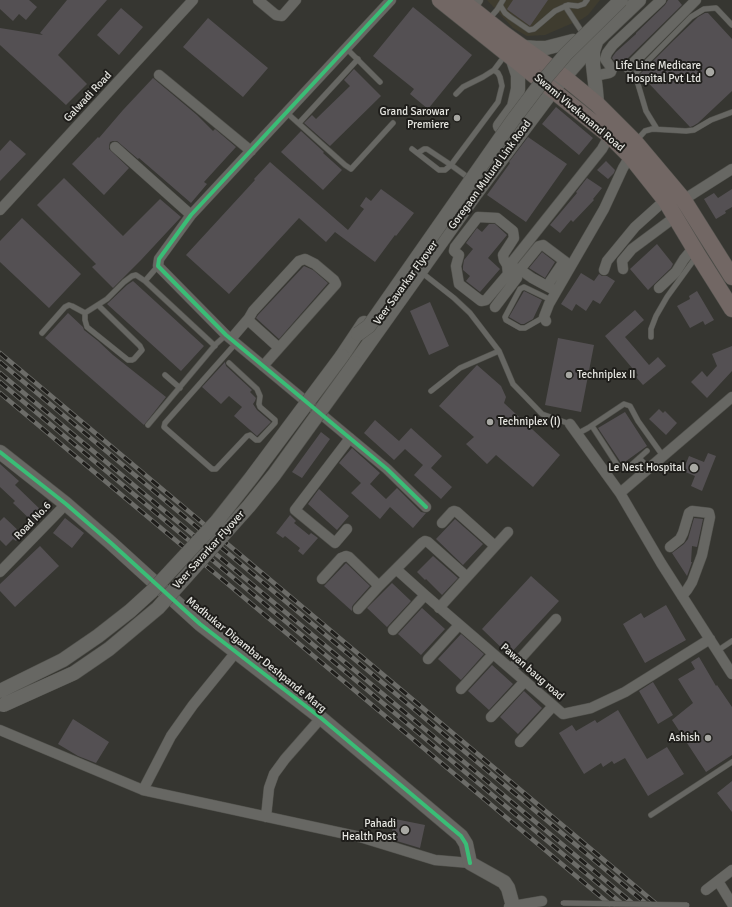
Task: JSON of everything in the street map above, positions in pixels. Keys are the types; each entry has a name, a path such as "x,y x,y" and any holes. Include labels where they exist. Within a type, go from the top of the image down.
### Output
{"main road":[{"name":"Swami Vivekanand Road","path":"440,0 514,52 548,65 564,77 597,104 613,130"},
{"name":"Goregaon Mulund Link Road","path":"355,363 362,339 466,176 500,126 548,65 616,0"},
{"name":"Veer Savarkar Flyover","path":"362,339 369,326 538,86 566,54 621,0"},
{"name":"Veer Savarkar Flyover","path":"362,339 373,329 540,92 564,63 628,0"},
{"name":"Goregaon Mulund Link Road","path":"342,356 362,339 421,272 553,90 597,40 639,0"},
{"name":"Swami Vivekanand Road","path":"471,3 537,78 613,130 684,199 732,277"},
{"path":"500,126 514,107 518,89 518,75 514,52 536,48 546,48 578,36"},
{"path":"597,40 593,51 592,65 597,104"},
{"name":"Swami Vivekanand Road","path":"633,149 732,309"},
{"name":"Veer Savarkar Flyover","path":"0,691 64,660 130,611 152,590 217,521 342,356"},
{"name":"Veer Savarkar Flyover","path":"1,706 74,673 109,649 158,608 249,506 274,475 355,363"},
{"name":"Madhukar Digambar Deshpande Marg","path":"0,452 66,504 200,624 321,718 460,836 466,844 470,863"},
{"path":"470,863 504,882 508,888 512,906"}],"street":[{"name":"Galwadi Road","path":"0,210 193,0"},
{"path":"258,0 276,15 282,16 296,0"},
{"path":"390,0 191,215 159,259 158,266 231,339 386,469 426,507"},
{"path":"594,76 611,72 612,69 605,57 613,45 660,0"},
{"path":"628,68 690,2"},
{"path":"159,75 251,151"},
{"path":"496,307 517,278 512,262 602,150 613,130"},
{"path":"115,147 191,215"},
{"path":"545,319 551,293 604,209 633,149"},
{"path":"604,270 607,261 635,227 670,209 732,169"},
{"path":"466,209 478,217 497,218 513,231 514,238 504,255 508,274 486,300 481,301 459,284 456,266 459,256 454,251 455,247 478,217"},
{"path":"624,269 622,261 670,209"},
{"path":"551,293 522,271 521,268 539,246 543,245 568,264"},
{"path":"659,288 676,272 680,264 696,251"},
{"path":"231,339 248,320 253,311 299,261 305,259 315,264 334,280 336,284 263,366"},
{"path":"248,320 279,348"},
{"path":"620,493 732,397"},
{"path":"570,424 620,493 682,596 732,674"},
{"path":"347,529 335,543 295,510 350,438"},
{"name":"Road No.6","path":"0,572 66,504"},
{"path":"670,547 680,539 689,513 692,511 709,513 710,517 702,555 692,582 688,590 682,596"},
{"path":"442,523 452,512 457,512 495,546"},
{"path":"439,608 508,532"},
{"path":"358,609 422,543 425,542 428,542 467,577"},
{"path":"322,579 341,558 346,556 349,557 379,586"},
{"name":"Pawan baug road","path":"396,569 439,608 563,714 591,708 625,692 710,639"},
{"path":"393,630 425,595"},
{"path":"511,669 556,620"},
{"path":"428,659 459,625"},
{"path":"143,790 171,736 193,705 236,652"},
{"path":"461,690 493,654"},
{"path":"491,717 525,681"},
{"path":"520,742 554,706"},
{"path":"266,817 269,788 274,774 285,759 321,718"},
{"path":"0,730 143,790 360,838 434,860 470,863"},
{"path":"706,890 732,870"},
{"path":"718,881 732,904"},
{"path":"512,906 542,901"}],"lane":[{"path":"501,2 505,13 529,30 534,29 555,11 568,5 578,6 584,4 587,0"},
{"path":"487,21 501,2"},
{"path":"565,6 578,36"},
{"path":"657,129 646,111 635,74 691,17 704,9 716,8 732,25"},
{"path":"346,48 380,82"},
{"path":"456,94 463,87 484,77 494,70 514,52"},
{"path":"299,123 358,59"},
{"path":"412,149 439,170 445,170 451,165 498,102 502,86 500,76 494,70"},
{"path":"633,149 645,131 652,129 694,130 711,120 732,112"},
{"path":"287,113 350,169 393,123"},
{"path":"418,153 424,149 427,149 466,176"},
{"path":"651,337 651,329 656,316 696,251"},
{"path":"145,281 158,266"},
{"path":"421,272 454,298 470,313 498,351 513,384 542,414 570,424"},
{"path":"85,313 107,299 124,282 136,275 145,281 215,346"},
{"path":"545,319 525,328 520,328 506,320 505,317 520,289 524,287 551,293"},
{"path":"42,333 65,307 69,305 85,313"},
{"path":"85,313 87,327 128,360 134,359 142,350 140,346 98,305"},
{"path":"148,425 215,346 231,339"},
{"path":"229,363 257,389 260,396 260,407 275,420 275,423 259,440 256,440 250,435 247,436 216,469 212,469 164,427 164,424 231,339"},
{"path":"431,391 460,368 498,351"},
{"path":"165,374 180,388"},
{"path":"577,434 592,426 624,404 630,406 638,421 663,456"},
{"path":"592,426 618,466 623,469 629,467 647,451"},
{"path":"639,458 649,468"},
{"path":"717,651 732,641"},
{"path":"651,815 732,762"},
{"path":"563,903 687,904"}],"shaded area":[{"path":"487,0 600,0 588,15 582,19 545,35 527,36 513,28"}],"building":[{"path":"0,0 29,0 37,7 26,20 19,14 13,21 0,9"},
{"path":"67,0 107,0 58,55 87,84 66,105 0,45 0,28 43,35 40,33"},
{"path":"513,0 548,0 530,26 507,9"},
{"path":"668,0 678,0 682,5 623,63 619,70 612,58 613,56 665,5"},
{"path":"413,7 472,55 428,109 410,94 414,89 373,56"},
{"path":"121,8 143,27 119,55 97,35"},
{"path":"708,13 732,39 732,91 698,123 690,127 640,74 698,17"},
{"path":"208,18 268,68 243,97 183,47"},
{"path":"354,69 381,96 330,146 304,123 312,115 316,119 350,86 344,80"},
{"path":"153,78 197,115 213,131 215,129 236,147 204,182 207,184 191,203 117,141 110,142 109,149 129,168 104,195 72,164 98,137 99,138"},
{"path":"556,107 593,138 579,155 542,124"},
{"path":"301,131 342,170 323,190 281,152"},
{"path":"528,137 567,164 526,222 487,195"},
{"path":"10,140 26,154 0,181 0,151"},
{"path":"606,161 615,170 608,179 597,170"},
{"path":"270,162 348,230 364,209 360,206 366,197 371,201 381,189 414,213 375,262 335,232 326,242 299,218 229,294 186,255"},
{"path":"64,178 123,236 160,199 181,217 113,288 92,267 96,264 37,205"},
{"path":"587,178 602,188 593,199 594,200 573,222 571,220 560,233 550,225 577,193 576,192"},
{"path":"732,189 732,207 716,219 704,199 714,193 718,198"},
{"path":"22,218 81,274 49,308 0,262 0,241"},
{"path":"489,224 495,224 507,235 488,258 500,269 480,292 466,281 470,276 463,270 464,260 473,249 466,243 477,228 482,232"},
{"path":"657,244 673,264 671,268 648,290 630,269"},
{"path":"542,252 555,262 545,278 529,268"},
{"path":"304,266 313,270 328,283 279,339 256,318"},
{"path":"581,273 594,281 599,274 602,276 607,276 615,281 600,304 593,300 586,311 576,304 572,311 561,304"},
{"path":"133,281 204,346 181,371 107,304"},
{"path":"524,291 542,300 533,319 521,324 509,317"},
{"path":"697,291 714,320 705,325 703,321 690,328 677,306 690,299 689,296"},
{"path":"430,302 449,346 429,355 410,311"},
{"path":"635,310 644,320 625,337 649,365 658,357 666,366 643,385 636,377 638,375 605,336"},
{"path":"68,313 83,327 84,330 113,355 166,397 144,425 45,338"},
{"name":"Techniplex II","path":"558,338 594,345 581,412 545,405"},
{"path":"732,346 732,371 707,398 691,382 702,371 707,377 717,366 712,354"},
{"path":"225,362 226,366 252,390 250,392 256,398 253,404 257,410 271,422 257,436 234,416 242,407 229,396 221,404 202,387"},
{"name":"Techniplex (I)","path":"477,365 501,386 506,397 504,403 560,455 533,487 496,455 487,464 466,444 474,437 439,406"},
{"path":"659,409 663,413 665,411 677,423 666,435 649,419"},
{"path":"625,412 647,446 622,464 598,428"},
{"path":"375,420 399,441 411,428 442,456 431,468 452,487 441,499 414,475 423,465 405,449 394,460 364,433"},
{"path":"321,432 330,439 302,478 292,472"},
{"path":"352,448 380,473 370,484 386,499 397,488 421,512 426,513 413,528 390,507 380,519 351,493 361,483 339,463"},
{"path":"708,453 716,456 702,491 691,486 695,476 683,471 689,456 704,462"},
{"path":"0,464 19,481 15,485 45,514 35,524 13,503 15,501 0,487"},
{"path":"319,489 349,516 337,530 308,504"},
{"path":"290,515 296,521 294,523 309,535 311,533 318,538 303,555 298,551 300,548 285,536 283,538 276,533"},
{"path":"4,517 22,534 16,541 13,539 6,546 0,540 0,521"},
{"path":"65,518 84,533 72,548 53,533"},
{"path":"694,518 703,519 697,547 692,546 692,562 687,576 672,553 688,539"},
{"path":"455,519 483,544 463,565 436,539"},
{"path":"40,546 59,566 15,607 0,591 0,584"},
{"path":"433,556 458,578 442,595 417,572"},
{"path":"346,563 370,586 353,605 352,611 324,586"},
{"path":"531,576 559,601 509,655 482,629"},
{"path":"392,583 411,601 387,627 367,608"},
{"path":"666,605 686,640 645,663 623,624 641,613 644,618"},
{"path":"422,608 445,629 421,655 398,634"},
{"path":"461,634 484,654 461,680 438,659"},
{"name":"Ashish","path":"699,657 716,686 717,685 732,707 732,755 706,772 672,720 693,703 678,679 695,669 691,662"},
{"path":"492,665 513,684 489,710 468,691"},
{"path":"653,682 673,715 658,724 639,691"},
{"path":"524,691 542,708 518,734 500,717"},
{"path":"618,710 647,759 667,747 684,774 648,796 625,758 614,764 612,761 603,767 601,763 584,774 559,733 572,725 576,731 595,720 597,723"},
{"path":"73,719 109,742 96,763 78,756 58,744"},
{"path":"732,781 732,812 717,793"},
{"path":"395,819 425,825 420,848 390,839"}],"railway":[{"path":"0,353 660,907"},
{"path":"0,362 650,907"},
{"path":"0,373 637,907"},
{"path":"0,382 626,907"},
{"path":"0,393 613,907"}],"cycle path":[{"path":"391,0 191,215 159,259 158,266 226,335 387,469 426,507"},
{"path":"0,452 66,504 200,624 321,718 461,836 466,844 470,863"}],"place":[{"name":"Life Line Medicare Hospital Pvt Ltd","path":"710,72"},
{"name":"Grand Sarowar Premiere","path":"457,118"},
{"name":"Techniplex II","path":"569,375"},
{"name":"Techniplex (I)","path":"490,422"},
{"name":"Le Nest Hospital","path":"694,468"},
{"name":"Ashish","path":"708,738"},
{"name":"Pahadi Health Post","path":"405,830"}]}
